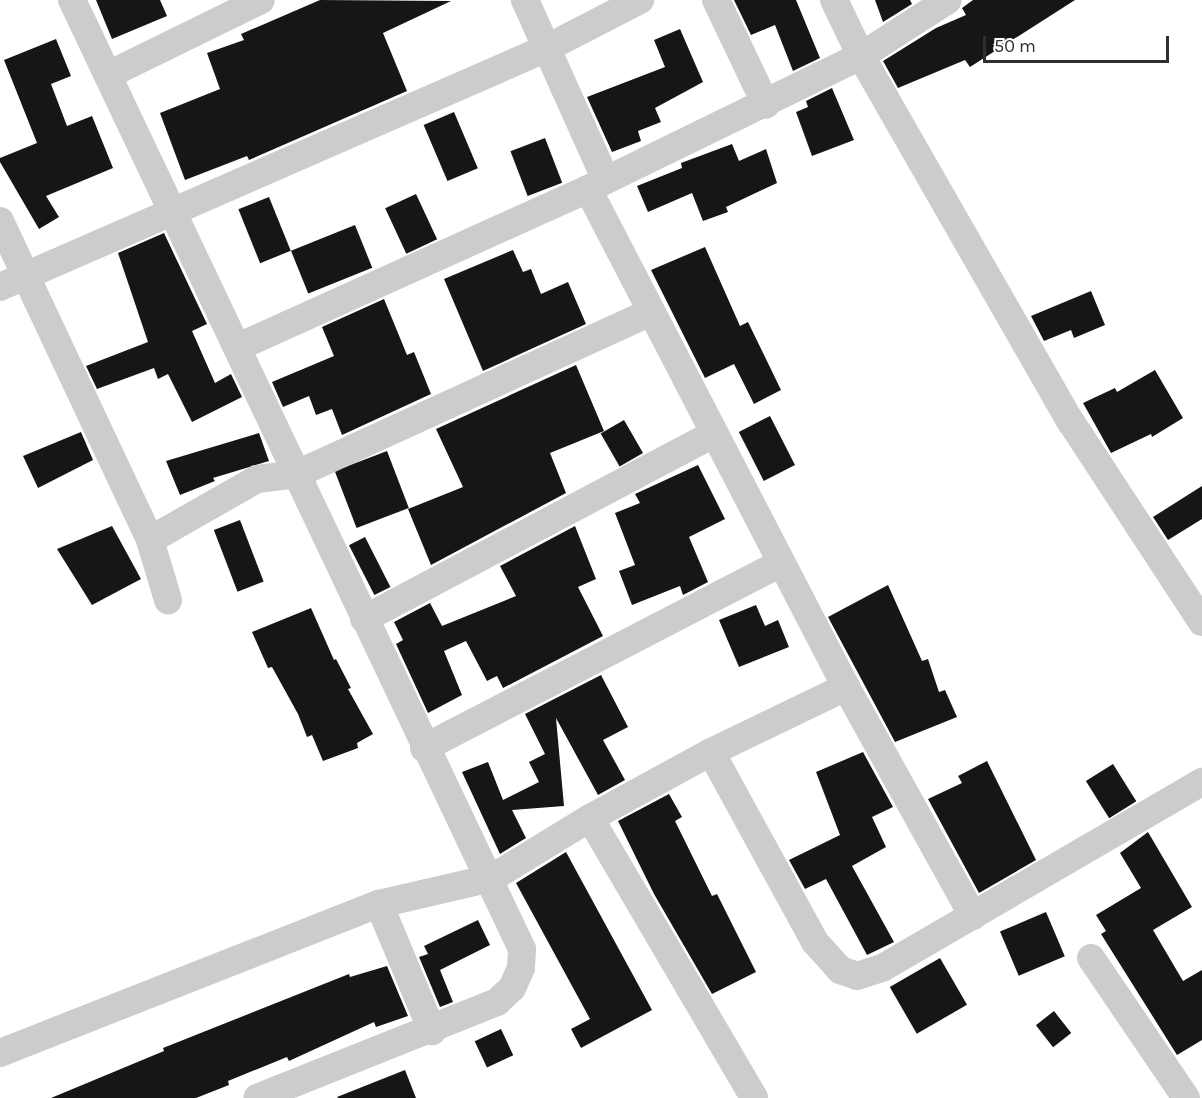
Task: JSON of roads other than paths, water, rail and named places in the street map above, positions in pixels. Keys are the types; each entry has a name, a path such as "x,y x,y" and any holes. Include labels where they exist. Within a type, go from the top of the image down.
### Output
{"street":[{"path":"72,0 238,347 424,748 492,878 522,949 521,969 512,988 497,1002 432,1031 257,1098"},
{"path":"108,75 261,0"},
{"path":"525,0 547,48 597,185 649,313 846,687 973,916"},
{"path":"11,281 547,48 640,0"},
{"path":"716,0 766,105"},
{"path":"834,0 861,56 1071,422 1202,622"},
{"path":"238,347 597,185 766,105 861,56 948,0"},
{"path":"0,221 11,281 150,540 168,600"},
{"path":"150,540 257,479 297,474 649,313"},
{"path":"364,619 713,434"},
{"path":"424,748 781,563"},
{"path":"0,1053 379,904 492,878 590,818 711,752 846,687"},
{"path":"711,752 815,942 840,970 857,976 884,968 1202,782"},
{"path":"590,818 754,1098"},
{"path":"379,904 432,1031"},
{"path":"1091,958 1185,1098"}]}
